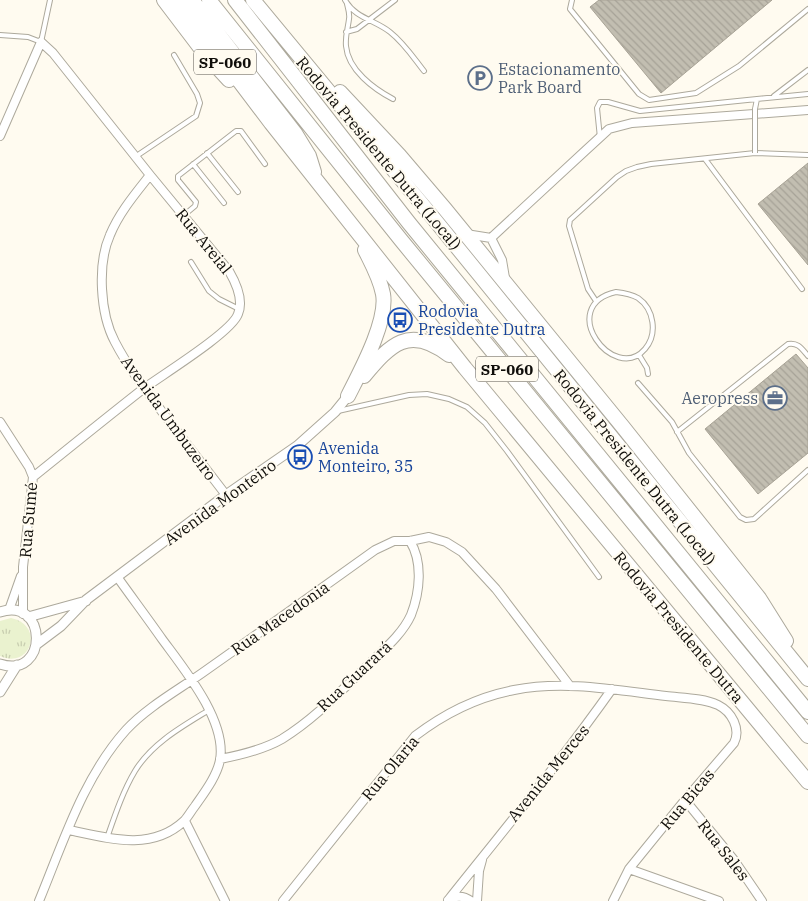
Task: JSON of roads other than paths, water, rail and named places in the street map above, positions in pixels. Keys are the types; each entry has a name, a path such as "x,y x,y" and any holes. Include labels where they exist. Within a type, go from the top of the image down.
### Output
{"highway":[{"path":"164,0 223,74 271,123"},
{"name":"Rodovia Presidente Dutra","path":"178,0 317,182 465,368 808,782"},
{"path":"192,0 295,133 309,156 317,182"},
{"name":"Rodovia Presidente Dutra","path":"209,0 401,240 808,736"},
{"name":"SP-060","path":"235,0 409,223 808,712"},
{"name":"Rodovia Presidente Dutra (Local)","path":"253,0 806,676"},
{"path":"278,31 321,70 399,155 466,234 759,598 806,676"},
{"path":"348,396 372,346 383,311 383,295 378,277 355,230"},
{"path":"348,396 382,354 403,341 415,339 432,344 465,368"}],"street":[{"path":"0,136 41,42"},
{"name":"Rua Areial","path":"41,42 53,53 232,276 240,300 239,309"},
{"path":"491,238 610,129 632,123 808,110"},
{"name":"Avenida Umbuzeiro","path":"150,175 125,208 110,235 102,262 102,290 106,316 114,341 144,388 226,495"},
{"path":"466,234 491,238"},
{"path":"491,238 502,260 505,283"},
{"path":"33,477 144,388 221,334 234,322 239,309"},
{"name":"Avenida Monteiro","path":"17,665 30,657 37,644 61,626 86,600 118,578 226,495 296,446 335,412 348,396"},
{"name":"Rua Sumé","path":"0,422 29,467 33,477 24,567 25,615"},
{"name":"Rua Macedonia","path":"39,901 91,780 106,756 127,729 143,715 374,550 394,541 410,541 429,537 446,542 462,552 496,590 570,686"},
{"name":"Rua Guarará","path":"220,759 260,749 280,740 300,727 347,685 401,631 411,615 418,591 419,566 416,552 410,541"},
{"name":"Rua Sumé","path":"5,611 24,567"},
{"path":"69,830 106,838 134,841 155,838 169,832 185,821 215,772 220,759 220,741 210,710 192,680 118,578"},
{"name":"Avenida Monteiro","path":"25,615 86,600"},
{"path":"5,611 25,615 36,629 37,644"},
{"path":"0,664 17,665"},
{"path":"0,692 17,665"},
{"name":"Rua Olaria","path":"283,901 415,736 437,719 462,706 497,694 545,686 612,689 712,703"},
{"name":"Avenida Merces","path":"447,900 559,762 612,689"},
{"name":"Rua Bicas","path":"613,901 629,869 684,800 738,737 735,723 726,710 712,703"},
{"name":"Rua Sales","path":"684,800 734,860 762,901"},
{"path":"185,821 225,901"},
{"name":"Avenida Merces","path":"477,901 479,871 483,856"},
{"path":"629,869 718,901"},
{"path":"447,900 462,897 471,901"}],"lane":[{"path":"0,35 28,37 41,42 50,0"},
{"path":"346,32 357,29 396,0"},
{"path":"572,0 570,9 639,94 649,100 696,93 738,66 808,9"},
{"path":"346,2 363,19 388,31 404,44 424,72"},
{"path":"346,2 349,18 346,32 346,48 351,62 368,83 393,99"},
{"path":"136,157 196,116 200,104 197,94 174,55"},
{"path":"772,97 808,70"},
{"path":"600,138 597,108 600,102 608,102 640,111 808,94"},
{"path":"755,153 754,109 757,99"},
{"path":"183,216 195,206 196,202 177,178 178,176 238,130 241,131 265,164"},
{"path":"208,153 238,192"},
{"path":"596,300 588,289 569,226 570,220 626,171 650,164 755,153 808,155"},
{"path":"705,159 802,289"},
{"path":"193,164 224,203"},
{"path":"191,262 209,291 239,309"},
{"path":"622,293 638,298 646,305 651,315 653,326 649,342 638,355 627,358 616,356 606,351 597,343 592,333 590,322 591,311 596,300 605,295 622,293"},
{"path":"678,432 788,344 794,343 799,345 808,356"},
{"path":"638,355 647,368 648,374"},
{"path":"638,383 672,422 689,453 740,517 746,520 754,519 808,470"},
{"path":"335,412 418,394 449,399 467,407 485,423 508,451 599,577"},
{"path":"106,838 125,789 136,769 166,738 210,710"}],"place":[{"name":"Estacionamento Park Board","path":"480,78"},
{"name":"Rodovia Presidente Dutra","path":"400,320"},
{"name":"Aeropress","path":"775,398"},
{"name":"Avenida Monteiro, 35","path":"300,457"}]}
